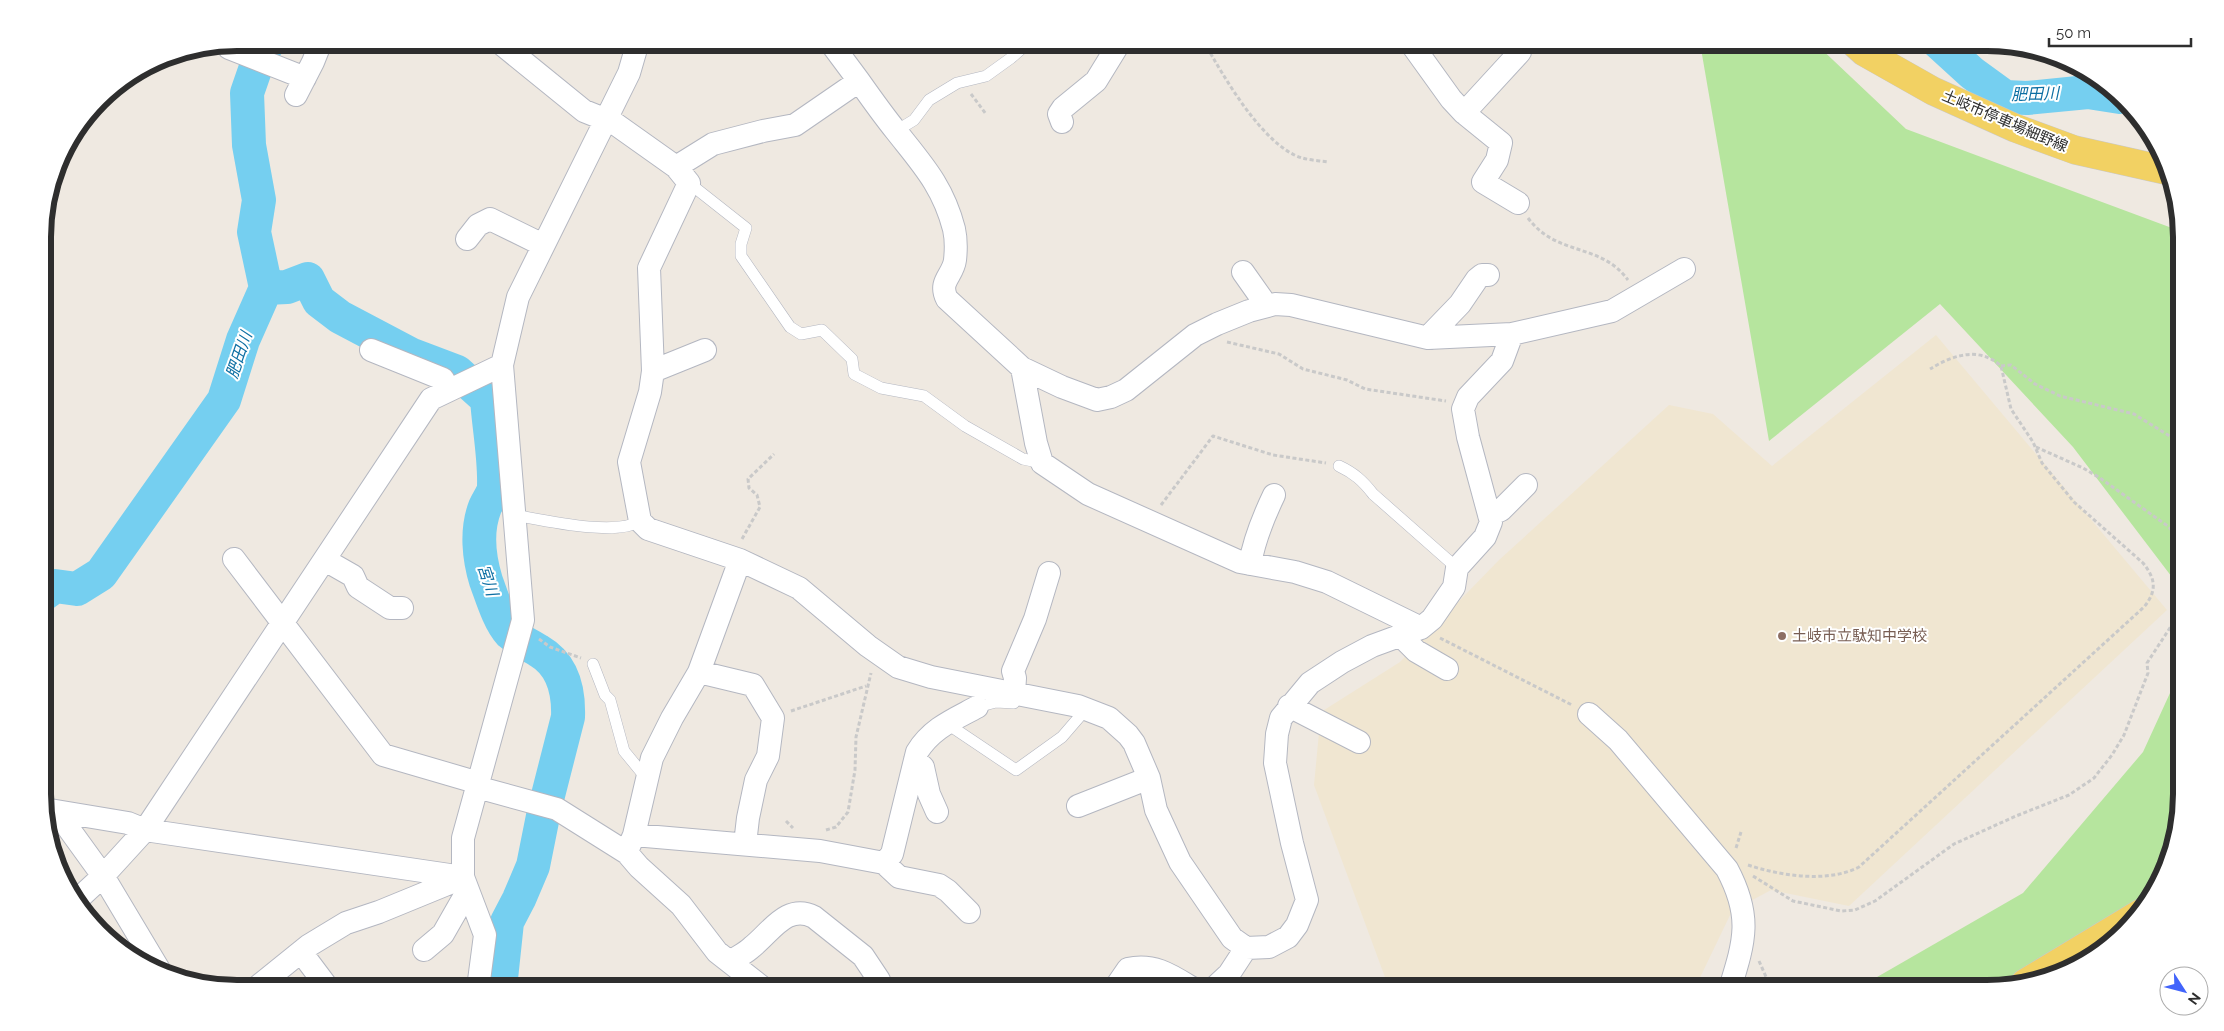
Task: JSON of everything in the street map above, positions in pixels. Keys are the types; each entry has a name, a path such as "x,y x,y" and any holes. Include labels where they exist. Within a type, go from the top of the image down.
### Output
{"main road":[{"name":"土岐市停車場細野線","path":"1863,51 1933,91 2014,128 2075,150 2160,169"},
{"path":"2046,970 2113,930"}],"street":[{"path":"236,51 298,82 316,51"},
{"path":"510,51 584,111 614,124 683,175"},
{"path":"479,980 484,935 466,885 463,838 523,620 502,364 518,297 604,120 629,73 635,51"},
{"path":"837,51 896,131 922,161 937,184 954,230 955,261 943,291 947,299 1022,368 1062,387 1096,400 1111,398 1126,390 1195,335 1241,314 1275,304 1291,305 1432,338 1512,334 1612,311 1684,269"},
{"path":"1062,122 1059,114 1096,81 1114,51"},
{"path":"1416,51 1451,99 1464,113 1501,143 1498,160 1483,182 1518,203"},
{"path":"1464,113 1520,51"},
{"path":"859,81 795,125 713,144 683,175 649,268 652,372 650,392 629,462 640,521 648,528 737,559 799,588 898,667 931,677 1087,708 1109,718 1128,734 1134,743 1148,778 1156,810 1180,862 1232,938 1246,948 1269,947 1288,937 1297,925 1307,900 1292,843 1276,763 1277,734 1281,718 1310,682 1372,646 1422,628 1432,619 1454,587 1457,568 1485,537 1491,522 1468,437 1463,409 1468,397 1502,361 1512,334"},
{"path":"467,239 478,225 490,218 543,245"},
{"path":"1243,272 1267,306"},
{"path":"1432,338 1433,332 1460,304 1477,279 1482,275 1488,275"},
{"path":"371,350 443,379 452,389"},
{"path":"652,372 705,350"},
{"path":"82,895 103,876 145,830 431,399 502,364"},
{"path":"1022,368 1036,443 1042,462 1088,494 1240,562 1295,572 1327,582 1422,628"},
{"path":"1489,515 1502,510 1526,485"},
{"path":"1250,564 1252,551 1262,522 1274,495"},
{"path":"737,559 699,672 656,750 630,844 639,867 681,905 733,974 746,980"},
{"path":"234,560 383,755 478,785 484,789 557,809 630,844 745,844 820,851 884,862 899,876 939,885 948,891 969,912"},
{"path":"325,560 353,576 358,587 390,608 402,608"},
{"path":"1020,694 1013,671 1035,619 1049,574"},
{"path":"1401,636 1416,651 1447,669"},
{"path":"699,672 753,685 773,718 768,756 756,780 745,844"},
{"path":"1289,706 1359,742"},
{"path":"884,862 892,854 917,752 926,738 946,723 977,707"},
{"path":"1588,714 1618,740 1727,869 1739,890 1744,934 1741,954 1733,980"},
{"path":"915,760 923,767 929,794 937,812"},
{"path":"1078,806 1148,778"},
{"path":"52,810 128,823 145,830 466,885"},
{"path":"53,813 103,876 153,960"},
{"path":"424,950 443,934 462,898 466,885"},
{"path":"266,980 301,952 346,923 466,885"},
{"path":"733,974 752,947 784,918 806,913 814,917 863,956 879,980"},
{"path":"1223,980 1229,974 1246,948"},
{"path":"301,952 322,980"},
{"path":"1120,980 1128,969 1140,966 1151,967 1179,980"}],"lane":[{"path":"896,131 914,120 929,100 962,82 986,76 1019,51"},
{"path":"683,175 746,228 741,244 741,256 790,327 801,334 822,330 852,359 854,374 881,388 924,396 964,426 1023,459 1042,462"},
{"path":"1339,466 1353,472 1373,494 1457,568"},
{"path":"514,515 580,526 623,527 640,521"},
{"path":"593,664 605,696 610,700 624,751 647,779"},
{"path":"977,707 996,702 1024,704 1020,694"},
{"path":"946,723 992,756 1016,770 1062,737 1087,708"}],"path":[{"path":"1209,51 1227,82 1263,130 1288,151 1302,157 1329,162"},
{"path":"962,82 986,114"},
{"path":"1518,203 1537,230 1552,241 1611,262 1622,272 1640,296"},
{"path":"1195,335 1279,354 1303,369 1347,380 1365,389 1465,404"},
{"path":"1930,369 1943,361 1965,354 1986,356 2001,366 2011,365 2035,384 2060,396 2134,414 2173,439"},
{"path":"1740,863 1778,872 1804,875 1848,872 1859,867 2144,607 2150,599 2154,590 2151,572 2074,502 2042,463 2035,447 2011,408 2001,366"},
{"path":"1148,521 1213,436 1273,454 1339,466"},
{"path":"2035,447 2084,468 2169,527 2173,532"},
{"path":"737,559 760,507 757,495 749,488 748,479 774,454"},
{"path":"1747,873 1760,879 1793,901 1841,911 1855,910 1875,902 1892,891 1909,875 1954,844 2069,795 2094,778 2112,756 2124,735 2148,673 2147,663 2173,623"},
{"path":"1422,628 1588,714"},
{"path":"520,636 583,658 593,664"},
{"path":"819,833 836,826 848,812 855,770 856,737 866,686 871,672 881,655"},
{"path":"773,718 866,686"},
{"path":"786,821 798,830"},
{"path":"1755,952 1767,980"}],"shaded area":[{"name":"土岐市立駄知中学校","path":"1936,335 2167,610 1849,906 1771,890 1732,911 1699,980 1386,980 1314,785 1321,712 1400,662 1498,561 1669,405 1713,414 1772,466"}],"green space":[{"path":"1701,51 1823,51 1906,129 2172,228 2173,578 2073,447 1940,304 1769,441"},
{"path":"2173,686 2173,794 2169,830 2163,854 2148,887 2127,916 2109,934 2069,961 2047,970 2023,976 1987,980 1872,980 2023,893 2143,752"}],"waterway":[{"name":"肥田川","path":"51,589 55,586 77,589 101,574 224,400 243,340 266,288 254,232 259,200 249,145 247,93 264,51"},
{"name":"肥田川","path":"1948,51 1972,73 2005,97 2027,98 2088,92 2106,95"},
{"name":"宮川","path":"266,288 287,287 308,279 319,301 340,317 412,355 457,372 487,399 493,454 494,489 485,507 480,525 480,554 486,581 502,622 510,633 554,663 566,688 568,707 568,717 544,811 533,866 507,922 501,980"}],"place":[{"name":"土岐市立駄知中学校","path":"1782,636"}]}
